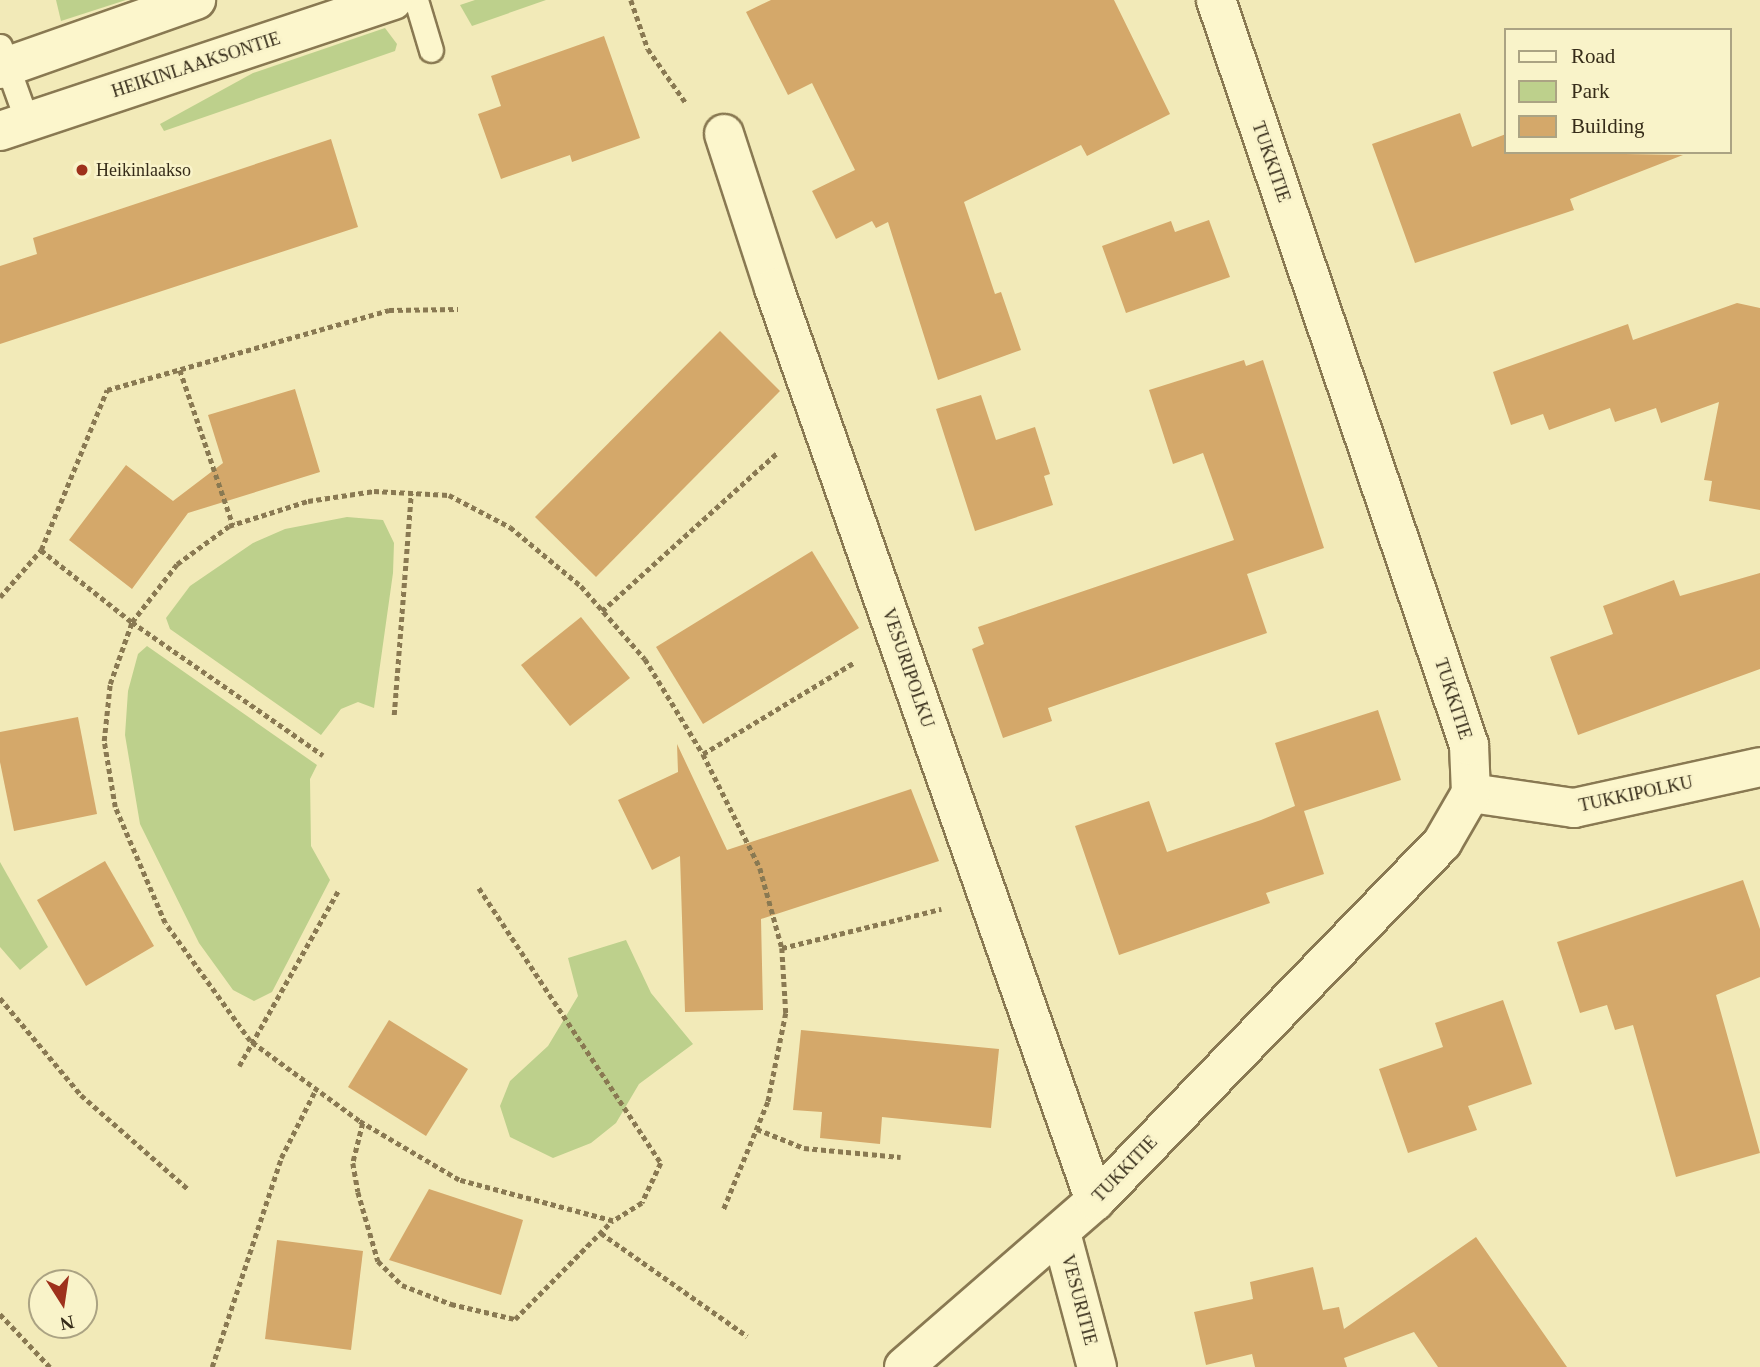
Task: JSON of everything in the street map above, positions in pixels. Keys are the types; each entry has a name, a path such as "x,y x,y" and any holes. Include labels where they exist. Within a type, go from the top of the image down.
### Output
{"street":[{"path":"3,60 196,0"},
{"name":"HEIKINLAAKSONTIE","path":"14,126 393,0"},
{"name":"TUKKITIE","path":"904,1367 1095,1201 1441,843 1471,793 1469,745 1216,0"},
{"name":"VESURIPOLKU","path":"724,134 818,416 1095,1201"},
{"name":"TUKKIPOLKU","path":"1471,793 1574,808 1760,767"},
{"name":"VESURITIE","path":"1060,1233 1097,1367"}],"lane":[{"path":"416,0 431,50"},
{"path":"3,60 14,126"}],"path":[{"path":"631,0 648,49 686,103 724,134"},
{"path":"0,597 41,551 107,390 389,310 457,309"},
{"path":"180,370 233,525"},
{"path":"602,611 818,416"},
{"path":"613,1221 459,1180 363,1123 250,1041 165,923 115,807 104,741 110,684 132,622 177,565 233,525 308,501 374,491 449,495 510,527 581,586 645,659 703,754 760,868 782,948 786,1013 768,1102 723,1212"},
{"path":"394,715 411,494"},
{"path":"41,551 132,622 323,755"},
{"path":"703,754 897,637"},
{"path":"363,1123 353,1163 358,1192 378,1261 402,1284 452,1304 514,1319 613,1221 642,1203 662,1163 479,888"},
{"path":"239,1066 250,1041 338,891"},
{"path":"782,948 988,898"},
{"path":"0,999 81,1096 188,1189"},
{"path":"212,1367 281,1158 316,1090"},
{"path":"757,1129 804,1148 901,1157"},
{"path":"601,1233 747,1336"},
{"path":"0,1314 50,1367"}],"green space":[{"path":"56,0 126,0 61,21"},
{"path":"475,0 546,0 472,26 460,5"},
{"path":"385,28 397,44 395,51 164,131 160,124 253,73"},
{"path":"347,517 383,520 394,543 393,573 374,708 358,702 341,709 321,735 170,629 166,618 190,586 253,543 285,529"},
{"path":"147,646 317,765 310,779 311,846 330,880 272,992 254,1001 233,990 199,943 140,824 125,735 128,691 138,654"},
{"path":"0,862 48,947 20,970 0,947"},
{"path":"626,940 651,993 693,1044 639,1084 616,1123 591,1143 553,1158 510,1137 500,1106 510,1081 548,1046 578,996 568,958"}],"building":[{"path":"771,0 1114,0 1170,114 1087,156 1081,145 964,202 995,294 1001,292 1021,350 938,380 888,222 876,228 872,221 836,239 812,191 855,170 812,83 788,95 746,12"},
{"path":"604,36 640,138 572,162 570,155 501,179 478,114 501,106 491,76"},
{"path":"1460,113 1472,147 1504,135 1504,154 1683,155 1570,199 1574,210 1415,263 1372,144"},
{"path":"331,139 358,227 0,344 0,266 37,254 33,238"},
{"path":"1209,220 1230,277 1126,313 1102,246 1171,221 1175,232"},
{"path":"1737,303 1760,308 1760,510 1709,501 1712,481 1704,480 1719,402 1661,423 1656,408 1615,422 1610,408 1549,430 1543,414 1511,425 1493,372 1628,324 1633,340"},
{"path":"720,331 780,391 596,577 535,517"},
{"path":"1244,360 1246,366 1263,360 1324,548 1247,574 1267,633 1048,708 1052,721 1003,738 972,649 984,644 978,627 1234,540 1203,453 1173,464 1149,390"},
{"path":"295,389 320,472 188,513 132,589 69,540 126,465 173,501 223,463 208,415"},
{"path":"981,395 996,440 1035,427 1050,474 1044,476 1053,505 975,531 936,409"},
{"path":"812,551 859,628 703,724 656,647"},
{"path":"1760,573 1760,669 1578,735 1550,657 1613,634 1603,606 1674,580 1680,596"},
{"path":"581,617 630,678 570,726 521,665"},
{"path":"1378,710 1401,780 1304,811 1324,874 1266,893 1270,903 1119,955 1075,826 1149,801 1167,852 1261,820 1295,806 1275,743"},
{"path":"78,717 97,814 14,831 0,762 0,732"},
{"path":"677,744 727,850 911,789 939,861 761,919 763,1010 685,1012 680,856 652,870 618,800 678,772"},
{"path":"105,861 154,946 86,986 37,900"},
{"path":"1743,880 1760,929 1760,977 1716,995 1760,1153 1676,1177 1633,1025 1615,1030 1607,1005 1580,1013 1557,942"},
{"path":"1503,1000 1532,1084 1468,1106 1477,1130 1408,1153 1379,1069 1443,1047 1435,1023"},
{"path":"389,1020 468,1069 426,1136 348,1087"},
{"path":"801,1030 999,1049 991,1128 882,1117 880,1144 820,1138 822,1112 793,1110"},
{"path":"429,1189 523,1220 501,1295 389,1260"},
{"path":"1476,1237 1567,1367 1438,1367 1414,1332 1344,1358 1347,1367 1255,1367 1252,1354 1206,1365 1194,1312 1253,1299 1250,1282 1313,1267 1323,1310 1339,1307 1344,1329"},
{"path":"277,1240 363,1251 351,1350 265,1339"}],"place":[{"name":"Heikinlaakso","path":"82,170"}]}
